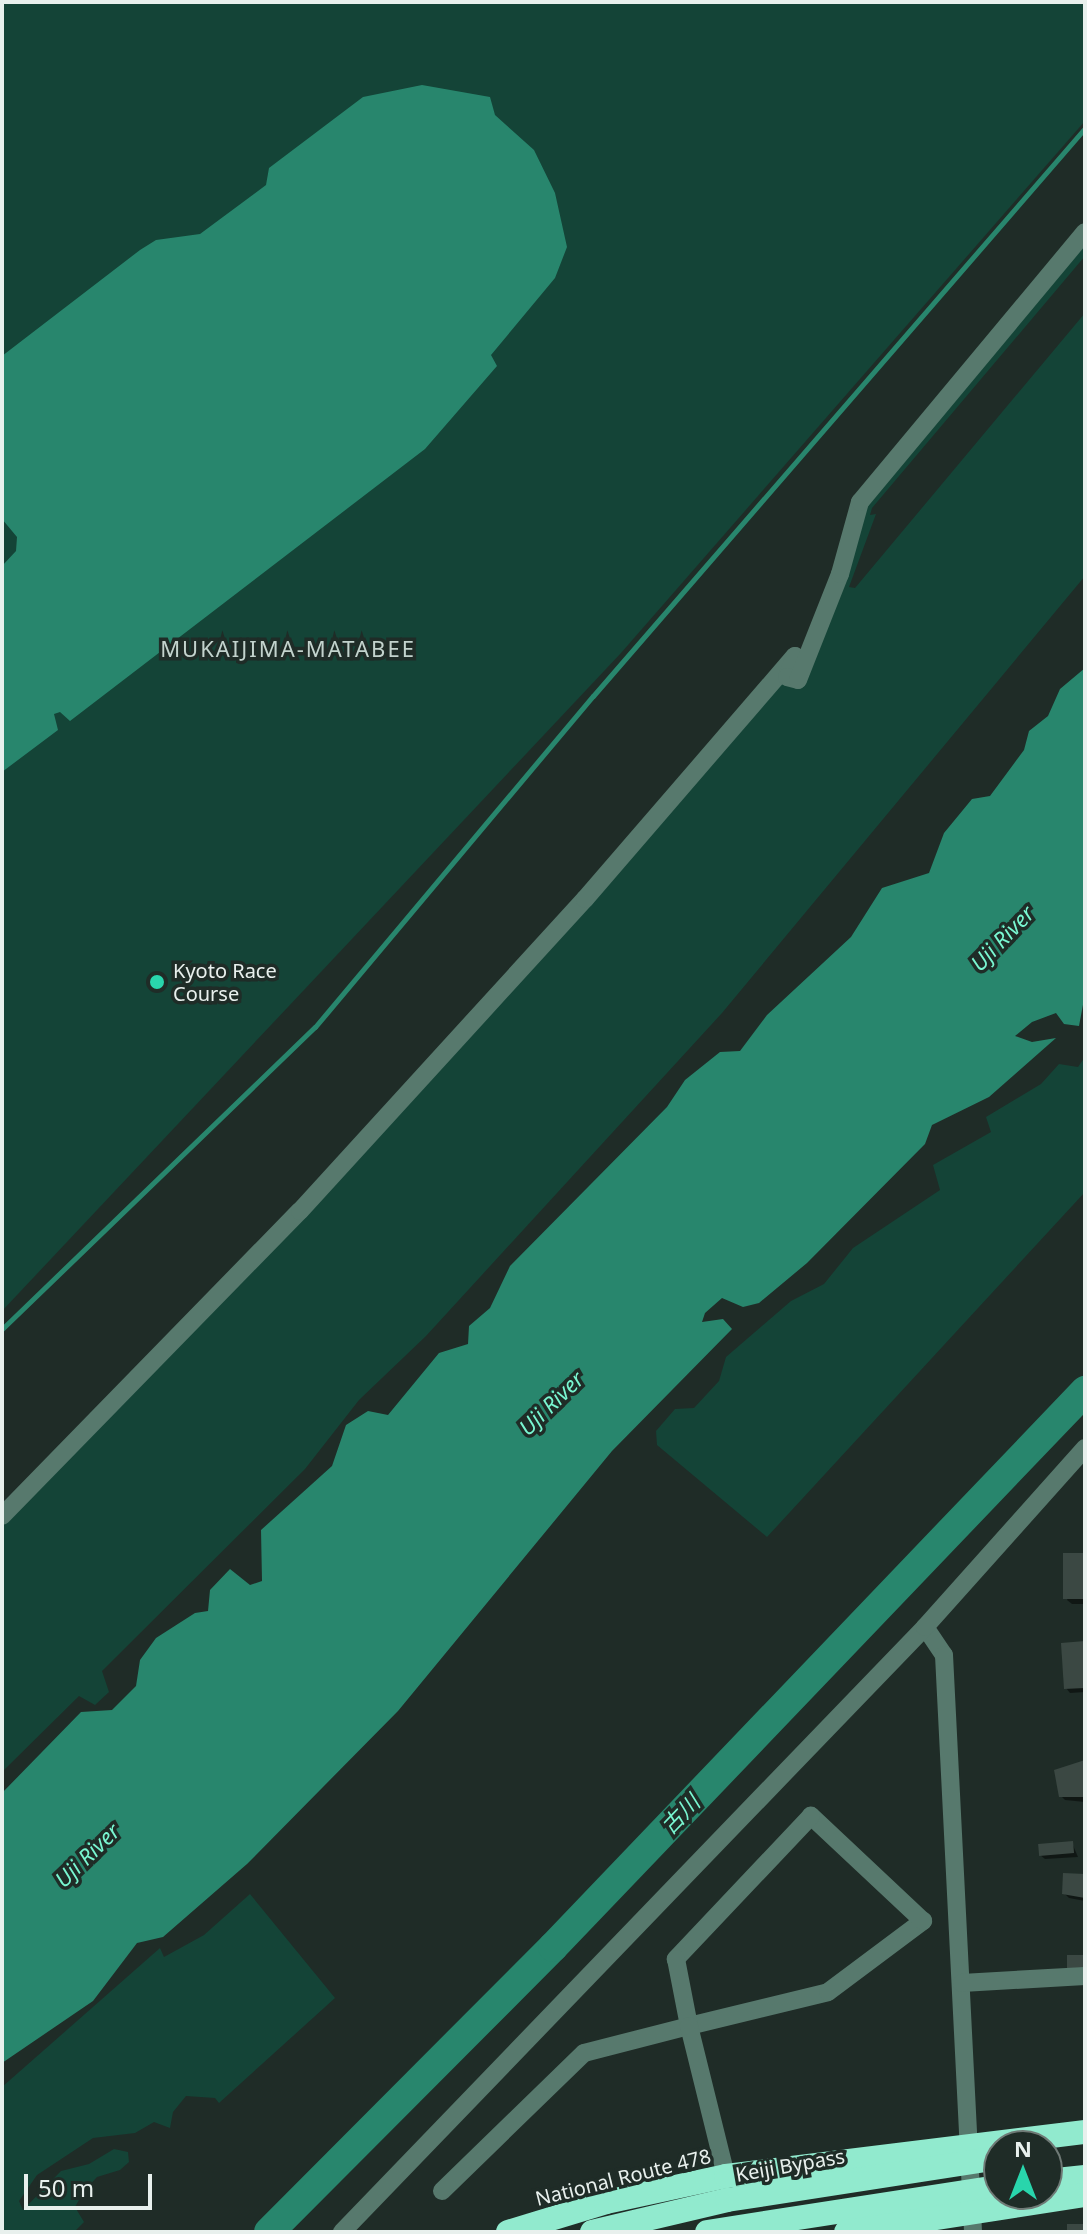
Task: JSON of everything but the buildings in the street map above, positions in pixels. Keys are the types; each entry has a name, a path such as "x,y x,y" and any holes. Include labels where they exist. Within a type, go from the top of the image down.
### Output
{"highway":[{"name":"National Route 478","path":"508,2232 606,2202 726,2176 1085,2132"},
{"path":"1063,2150 1085,2148"},
{"name":"Keiji Bypass","path":"592,2232 727,2200 983,2160"},
{"path":"1063,2179 1085,2177"},
{"path":"707,2232 983,2189"},
{"path":"846,2232 973,2222 1085,2195"}],"street":[{"path":"2,1516 300,1211 585,899 795,656 787,677 798,680 840,574 860,502 1085,232"},
{"path":"1080,1453 1085,1476"},
{"path":"342,2232 925,1627 1080,1453"},
{"path":"925,1627 944,1655 973,2222"},
{"path":"726,2176 676,1959 811,1816 923,1921"},
{"path":"442,2191 584,2053 828,1992 923,1921 959,1919"},
{"path":"962,1983 1085,1976"}],"shaded area":[{"name":"Kyoto Race Course","path":"2,2 1085,2 1085,121 621,653 2,1311"},
{"path":"1085,232 1085,256 872,508 870,515 876,514 849,587 855,588 1085,313 1085,576 722,1013 426,1336 359,1400 305,1469 102,1671 109,1692 95,1705 79,1696 2,1772 2,1516 300,1211 795,656 798,680 860,502"},
{"path":"1085,1057 1085,1192 767,1537 657,1445 656,1431 675,1409 694,1408 719,1381 726,1357 791,1301 824,1284 853,1248 940,1190 933,1165 991,1132 986,1117 1041,1084 1059,1064 1078,1067"},
{"path":"250,1894 335,1998 219,2103 215,2098 186,2096 173,2112 170,2128 154,2122 135,2133 93,2138 37,2175 19,2201 23,2210 61,2171 89,2164 114,2149 128,2152 129,2162 120,2170 97,2177 84,2191 75,2207 84,2222 74,2232 2,2232 2,2087 160,1948 164,1957 204,1935"}],"water":[{"path":"422,85 490,97 495,115 534,150 555,193 567,247 555,278 491,355 497,366 425,449 70,721 60,712 54,714 58,730 2,772 2,566 16,551 17,537 2,519 2,356 156,240 200,234 266,185 269,168 363,97"},
{"name":"Uji River","path":"1085,668 1085,994 1079,1026 1064,1024 1056,1013 1032,1022 1015,1036 1032,1042 1056,1038 989,1097 932,1125 925,1144 807,1263 759,1303 743,1307 722,1298 705,1313 702,1322 723,1319 732,1329 612,1451 398,1711 247,1864 163,1937 137,1943 93,2001 2,2063 2,1793 81,1712 112,1710 136,1686 140,1660 156,1638 195,1613 208,1611 210,1590 230,1569 250,1585 262,1581 261,1530 332,1466 346,1425 368,1411 388,1415 439,1353 468,1344 469,1326 490,1308 510,1266 667,1107 685,1080 720,1052 740,1051 767,1015 851,937 882,888 929,873 944,833 972,799 990,796 1024,750 1029,731 1048,716 1060,689"}],"waterway":[{"path":"2,1329 315,1027 593,696 1085,128"},
{"name":"古川","path":"269,2232 553,1947 1085,1391"}],"place":[{"name":"Kyoto Race Course","path":"157,982"}],"district":[{"name":"MUKAIJIMA-MATABEE","path":"288,649"}]}
